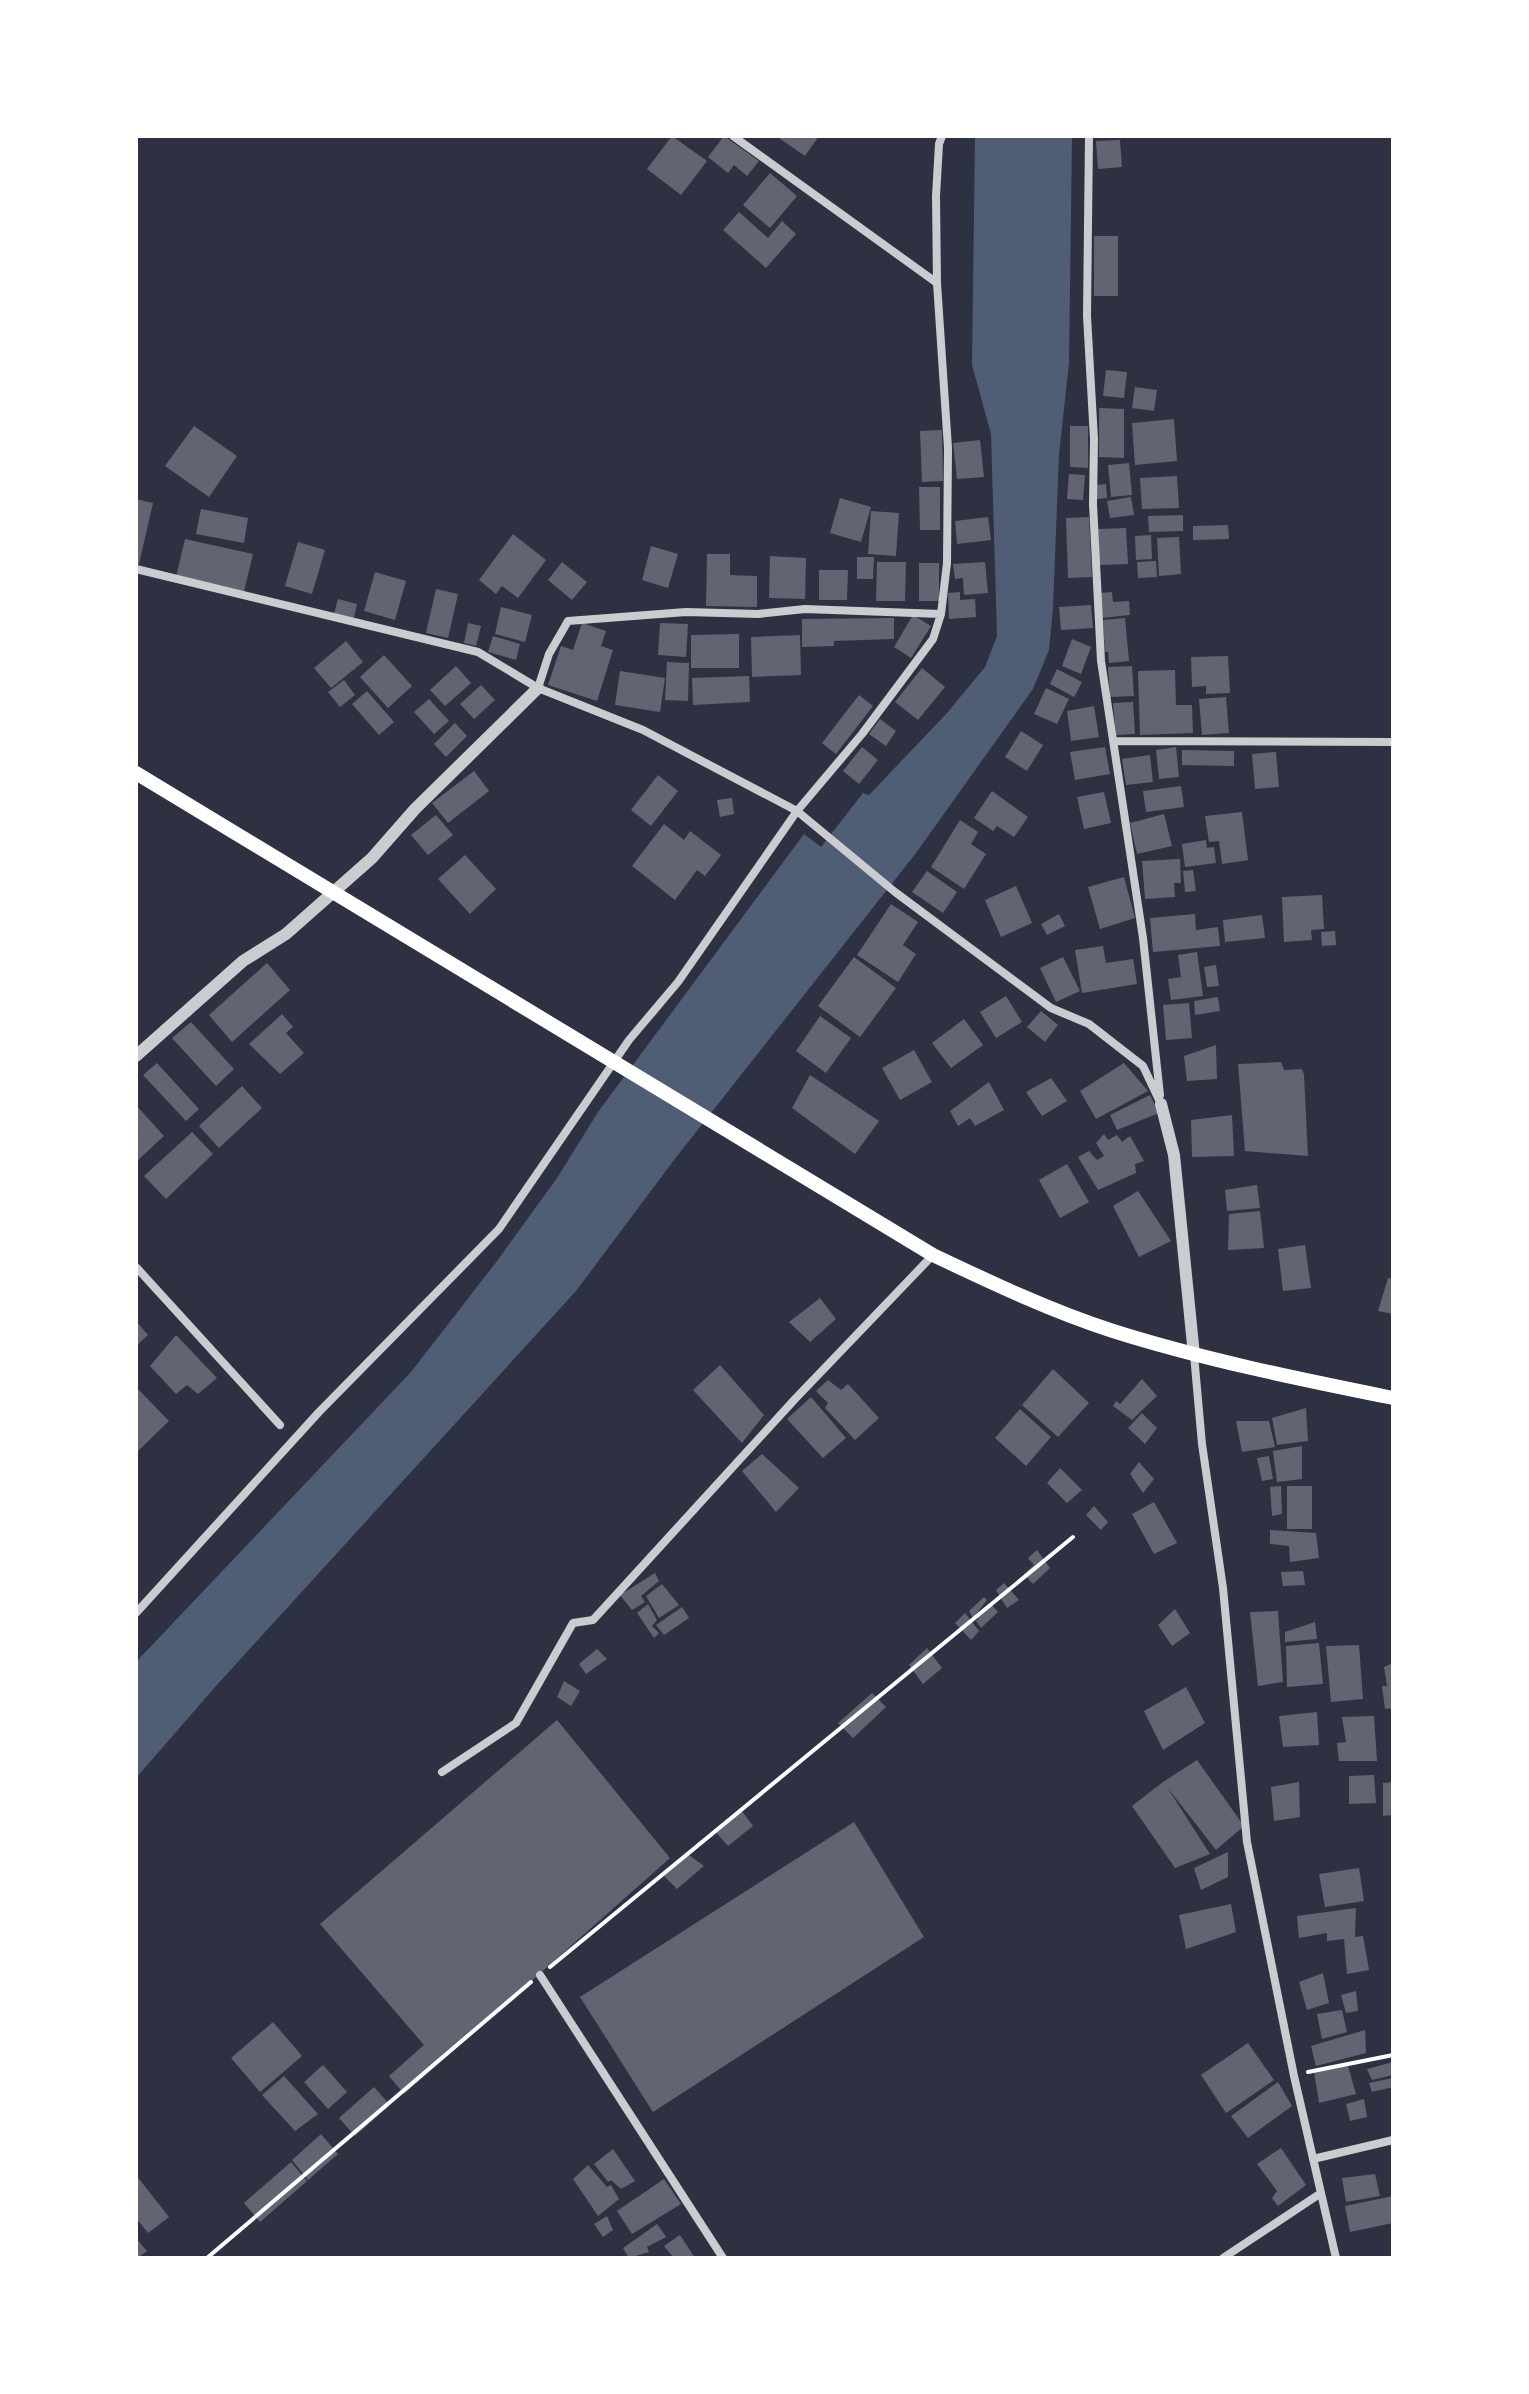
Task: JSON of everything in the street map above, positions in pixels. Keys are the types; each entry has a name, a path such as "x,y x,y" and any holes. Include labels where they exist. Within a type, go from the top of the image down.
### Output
{"main road":[{"path":"136,773 933,1255 1025,1298 1110,1330 1194,1355 1393,1398"}],"street":[{"path":"733,136 937,283"},
{"path":"136,1613 319,1412 499,1229 797,811 862,734 933,639 941,614 947,563 948,448 937,283 936,196 942,136"},
{"path":"1089,136 1087,316 1101,661 1143,938 1161,1104 1174,1155 1202,1444 1223,1588 1247,1842 1294,2076 1336,2258"},
{"path":"136,569 478,652 538,688 643,730 797,811 895,892 1051,1008 1089,1024 1143,1066 1161,1104"},
{"path":"136,1056 243,961 286,934 372,858 415,809 538,688 549,654 568,621 686,612 758,614 805,609 941,614"},
{"path":"1113,741 1393,742"},
{"path":"442,1772 516,1723 573,1623 593,1620 795,1399 933,1255"},
{"path":"136,1267 280,1425"},
{"path":"540,1975 723,2258"},
{"path":"1313,2159 1393,2140"},
{"path":"1223,2258 1321,2193"}],"path":[{"path":"207,2258 540,1975 1073,1537"},
{"path":"1294,2076 1380,2055 1393,2055"}],"water":[{"path":"975,136 1072,136 1069,363 1059,455 1053,608 1049,650 1033,689 916,853 674,1160 576,1291 136,1778 136,1662 411,1372 497,1261 557,1178 598,1112 804,834 821,847 863,793 869,795 947,713 985,667 997,636 991,434 972,365"}],"building":[{"path":"672,136 707,161 681,195 647,169"},
{"path":"724,136 759,161 747,176 734,165 728,173 708,157"},
{"path":"776,136 819,136 805,156"},
{"path":"1120,140 1122,167 1098,169 1096,141"},
{"path":"770,173 797,196 770,228 743,205"},
{"path":"739,212 768,238 782,221 796,234 766,268 723,230"},
{"path":"1094,236 1118,236 1118,296 1094,296"},
{"path":"1106,370 1127,372 1124,398 1103,396"},
{"path":"1135,387 1157,390 1154,411 1132,408"},
{"path":"1099,408 1124,409 1124,458 1099,457"},
{"path":"1174,419 1177,461 1135,465 1132,423"},
{"path":"194,426 237,456 209,497 165,466"},
{"path":"1070,426 1088,426 1088,468 1070,467"},
{"path":"942,430 943,481 922,482 920,431"},
{"path":"980,440 984,477 957,479 953,443"},
{"path":"1129,463 1132,495 1111,497 1108,465"},
{"path":"1069,474 1085,475 1083,500 1067,499"},
{"path":"1177,476 1179,508 1142,509 1140,478"},
{"path":"1106,484 1107,498 1097,499 1096,485"},
{"path":"919,487 940,487 940,530 920,530"},
{"path":"1131,497 1134,515 1110,518 1107,501"},
{"path":"840,498 871,507 861,542 830,533"},
{"path":"136,499 153,503 139,564 136,564"},
{"path":"201,509 248,518 244,543 196,534"},
{"path":"871,511 899,513 896,556 868,554"},
{"path":"1183,515 1183,531 1149,532 1148,516"},
{"path":"988,517 991,540 957,544 955,521"},
{"path":"1089,517 1092,577 1068,578 1066,518"},
{"path":"1228,525 1229,539 1193,540 1193,526"},
{"path":"1126,528 1128,564 1099,565 1098,529"},
{"path":"513,534 546,560 518,598 502,586 496,594 479,580"},
{"path":"1151,535 1152,559 1136,560 1135,536"},
{"path":"1179,537 1181,574 1159,576 1157,538"},
{"path":"185,539 253,554 243,596 175,581"},
{"path":"298,542 325,550 312,594 285,586"},
{"path":"651,546 678,554 668,588 642,580"},
{"path":"707,554 730,554 730,575 757,576 757,607 706,606"},
{"path":"770,556 806,558 805,599 769,598"},
{"path":"857,557 874,557 873,579 857,579"},
{"path":"1156,561 1157,577 1138,578 1137,562"},
{"path":"562,562 587,582 572,600 548,580"},
{"path":"877,562 906,562 905,601 876,601"},
{"path":"985,562 988,593 964,595 963,578 955,579 953,564"},
{"path":"919,563 939,563 939,601 919,601"},
{"path":"819,570 848,570 847,600 819,600"},
{"path":"375,572 406,581 395,620 364,611"},
{"path":"436,589 458,594 448,638 426,633"},
{"path":"960,592 960,600 975,599 976,617 949,619 948,593"},
{"path":"1112,592 1113,602 1129,601 1130,615 1102,618 1100,593"},
{"path":"338,599 357,604 353,622 333,617"},
{"path":"1091,605 1093,628 1061,630 1059,607"},
{"path":"501,607 532,615 525,642 495,634"},
{"path":"913,615 931,626 911,658 894,647"},
{"path":"894,618 894,639 834,641 834,646 802,647 802,619"},
{"path":"1125,618 1129,661 1109,663 1108,652 1105,652 1103,620"},
{"path":"468,623 481,626 476,646 464,643"},
{"path":"582,623 606,631 601,646 613,650 597,701 548,685 561,646 573,650"},
{"path":"660,623 688,624 686,657 658,655"},
{"path":"739,634 739,668 691,668 691,635"},
{"path":"800,635 801,675 752,677 751,637"},
{"path":"493,636 520,644 516,660 488,652"},
{"path":"1072,639 1091,647 1081,674 1062,666"},
{"path":"346,641 363,662 331,688 314,668"},
{"path":"384,655 412,686 388,708 360,677"},
{"path":"1228,656 1230,693 1206,694 1206,686 1192,687 1191,657"},
{"path":"667,662 689,663 688,701 665,700"},
{"path":"456,666 471,683 445,706 430,690"},
{"path":"1132,666 1134,696 1110,697 1108,667"},
{"path":"922,668 945,687 918,720 895,702"},
{"path":"1057,669 1082,682 1074,697 1050,684"},
{"path":"1175,670 1176,705 1192,705 1193,733 1140,735 1138,671"},
{"path":"620,671 665,678 660,712 615,705"},
{"path":"749,676 750,702 693,705 692,678"},
{"path":"344,680 355,695 340,707 328,692"},
{"path":"481,685 495,700 474,719 460,704"},
{"path":"1046,688 1069,699 1057,724 1034,714"},
{"path":"367,691 394,722 379,735 352,704"},
{"path":"859,695 873,706 836,754 822,743"},
{"path":"1226,697 1229,733 1202,735 1199,699"},
{"path":"429,699 449,721 434,734 414,712"},
{"path":"1133,702 1135,734 1116,735 1113,703"},
{"path":"1094,706 1099,737 1071,741 1067,711"},
{"path":"880,719 896,731 886,746 869,734"},
{"path":"455,723 467,736 446,757 434,744"},
{"path":"1021,731 1043,745 1027,771 1005,757"},
{"path":"862,747 878,760 859,784 843,771"},
{"path":"1105,747 1110,774 1075,780 1070,752"},
{"path":"1176,747 1179,777 1159,779 1156,750"},
{"path":"1182,750 1234,751 1234,766 1182,765"},
{"path":"1276,752 1279,787 1255,789 1252,754"},
{"path":"1150,755 1153,782 1126,785 1122,759"},
{"path":"474,771 489,791 448,823 432,803"},
{"path":"658,775 678,791 651,826 631,810"},
{"path":"1181,786 1184,807 1146,812 1143,791"},
{"path":"992,791 1028,817 1014,837 997,826 993,831 974,818"},
{"path":"1104,792 1111,823 1084,829 1077,797"},
{"path":"732,798 734,814 720,817 717,800"},
{"path":"1242,812 1248,860 1222,864 1219,841 1209,842 1205,816"},
{"path":"1164,814 1172,846 1137,854 1130,823"},
{"path":"436,815 453,835 428,855 411,835"},
{"path":"960,820 978,832 971,844 986,854 964,889 931,867"},
{"path":"664,824 684,840 690,831 721,855 705,876 697,870 675,900 632,866"},
{"path":"1206,840 1207,848 1214,847 1216,863 1185,867 1182,844"},
{"path":"465,855 496,889 470,914 438,879"},
{"path":"1180,859 1181,883 1174,883 1175,897 1145,899 1142,861"},
{"path":"1193,870 1196,891 1185,892 1183,871"},
{"path":"927,871 957,892 943,913 912,892"},
{"path":"1124,877 1135,918 1100,929 1088,887"},
{"path":"1016,886 1032,923 1001,937 985,900"},
{"path":"1322,895 1324,929 1311,930 1312,940 1284,942 1282,897"},
{"path":"891,904 918,922 903,945 916,954 898,982 857,955"},
{"path":"1059,914 1065,926 1047,935 1041,924"},
{"path":"1195,914 1196,930 1218,927 1220,946 1153,952 1150,918"},
{"path":"1262,915 1265,938 1225,942 1223,920"},
{"path":"1335,931 1336,945 1322,946 1321,932"},
{"path":"1103,946 1106,963 1133,959 1137,984 1082,993 1075,950"},
{"path":"1197,952 1203,996 1171,1000 1168,979 1181,977 1178,955"},
{"path":"854,957 896,988 860,1037 818,1006"},
{"path":"1063,957 1080,991 1056,1002 1040,968"},
{"path":"267,963 290,990 232,1042 209,1015"},
{"path":"1216,965 1219,986 1207,987 1204,967"},
{"path":"1006,996 1022,1022 996,1038 980,1012"},
{"path":"1218,997 1220,1011 1195,1015 1194,1001"},
{"path":"1189,1003 1192,1038 1166,1040 1163,1005"},
{"path":"1041,1011 1058,1025 1045,1042 1027,1027"},
{"path":"282,1014 293,1027 286,1033 304,1053 280,1074 249,1044"},
{"path":"820,1016 851,1038 826,1073 796,1051"},
{"path":"964,1019 983,1045 951,1068 932,1043"},
{"path":"191,1022 234,1069 216,1086 172,1038"},
{"path":"1216,1045 1217,1079 1187,1081 1184,1056"},
{"path":"914,1050 932,1082 900,1100 882,1068"},
{"path":"1281,1062 1284,1070 1302,1069 1304,1075 1308,1156 1245,1151 1238,1064"},
{"path":"157,1063 199,1109 186,1121 143,1075"},
{"path":"1124,1063 1148,1091 1096,1119 1080,1091"},
{"path":"810,1075 879,1121 855,1154 792,1108"},
{"path":"1051,1078 1067,1101 1042,1116 1026,1092"},
{"path":"989,1082 1004,1110 975,1126 970,1118 958,1126 950,1111"},
{"path":"242,1086 262,1108 219,1148 199,1126"},
{"path":"1150,1095 1159,1113 1117,1130 1110,1115"},
{"path":"136,1105 164,1136 136,1162 136,1134 139,1131 136,1128"},
{"path":"1232,1115 1234,1156 1192,1157 1191,1120"},
{"path":"192,1132 213,1154 166,1199 144,1176"},
{"path":"1104,1134 1108,1140 1117,1135 1122,1142 1130,1136 1144,1161 1135,1164 1136,1173 1098,1190 1078,1157 1089,1151 1097,1160 1104,1156 1096,1143"},
{"path":"1067,1164 1089,1202 1060,1218 1039,1180"},
{"path":"1257,1185 1260,1208 1227,1211 1225,1190"},
{"path":"1138,1191 1171,1241 1139,1257 1113,1206"},
{"path":"1260,1211 1264,1248 1228,1250 1229,1214"},
{"path":"1305,1245 1311,1288 1283,1291 1278,1249"},
{"path":"1388,1278 1393,1279 1393,1314 1378,1311"},
{"path":"820,1298 836,1319 810,1342 789,1322"},
{"path":"136,1321 148,1335 136,1346"},
{"path":"176,1335 217,1378 198,1394 187,1385 176,1394 150,1366"},
{"path":"720,1365 764,1415 742,1443 693,1390"},
{"path":"1053,1369 1089,1403 1058,1437 1022,1405"},
{"path":"1142,1379 1157,1396 1132,1420 1113,1406 1116,1401 1120,1404"},
{"path":"828,1380 841,1390 848,1384 879,1418 855,1440 825,1408 828,1403 816,1391"},
{"path":"136,1387 169,1421 138,1451 136,1449"},
{"path":"811,1397 846,1438 823,1458 787,1419"},
{"path":"1306,1408 1308,1441 1277,1445 1272,1418"},
{"path":"1020,1409 1051,1437 1026,1466 995,1438"},
{"path":"1142,1413 1157,1428 1145,1444 1128,1428"},
{"path":"1236,1421 1269,1421 1275,1447 1242,1452"},
{"path":"1302,1446 1302,1479 1277,1482 1273,1451"},
{"path":"762,1454 799,1488 776,1512 742,1471"},
{"path":"1269,1456 1273,1479 1262,1481 1257,1458"},
{"path":"1139,1462 1154,1479 1143,1493 1130,1474"},
{"path":"1060,1468 1082,1490 1067,1503 1047,1483"},
{"path":"1281,1486 1282,1514 1272,1516 1270,1487"},
{"path":"1287,1486 1312,1486 1312,1529 1287,1529"},
{"path":"1154,1502 1177,1543 1154,1554 1132,1514"},
{"path":"1094,1506 1108,1522 1101,1530 1086,1515"},
{"path":"1270,1530 1316,1533 1319,1558 1290,1562 1289,1546 1270,1544"},
{"path":"1037,1550 1050,1568 1033,1584 1024,1574 1034,1565 1028,1558"},
{"path":"1303,1571 1305,1585 1283,1586 1281,1572"},
{"path":"655,1573 659,1581 641,1596 645,1602 632,1610 620,1595"},
{"path":"1004,1583 1019,1600 1007,1608 996,1590"},
{"path":"662,1584 679,1605 659,1618 646,1596"},
{"path":"984,1597 987,1600 973,1618 969,1611"},
{"path":"990,1603 998,1612 981,1628 976,1615"},
{"path":"648,1604 657,1620 652,1626 659,1633 654,1638 637,1613"},
{"path":"682,1607 689,1618 664,1635 656,1625"},
{"path":"1175,1609 1190,1633 1172,1646 1158,1625"},
{"path":"1278,1611 1283,1682 1258,1686 1250,1612"},
{"path":"965,1613 979,1631 971,1640 955,1623"},
{"path":"1315,1622 1317,1639 1285,1642 1285,1632"},
{"path":"1319,1643 1323,1684 1287,1687 1286,1646"},
{"path":"1359,1645 1363,1699 1331,1702 1326,1646"},
{"path":"927,1648 942,1668 923,1684 909,1665"},
{"path":"597,1649 607,1659 586,1674 579,1664"},
{"path":"1393,1663 1393,1708 1385,1709 1382,1686 1387,1686 1384,1667"},
{"path":"564,1681 580,1691 571,1706 557,1697"},
{"path":"1186,1687 1205,1723 1163,1750 1144,1711"},
{"path":"872,1693 886,1707 853,1738 838,1723"},
{"path":"1317,1712 1319,1745 1283,1747 1279,1716"},
{"path":"1374,1716 1377,1761 1339,1761 1337,1743 1346,1742 1342,1717"},
{"path":"557,1720 670,1858 404,2094 389,2076 424,2045 320,1924"},
{"path":"1197,1760 1244,1826 1216,1850 1167,1787 1210,1854 1175,1868 1132,1806"},
{"path":"1374,1775 1376,1803 1349,1804 1349,1776"},
{"path":"1299,1782 1300,1817 1274,1821 1271,1787"},
{"path":"1393,1782 1393,1815 1383,1816 1383,1783"},
{"path":"741,1810 753,1826 728,1846 714,1830"},
{"path":"854,1822 924,1937 653,2112 580,1997"},
{"path":"1228,1852 1228,1877 1201,1890 1194,1868"},
{"path":"689,1855 704,1866 677,1889 664,1876"},
{"path":"1359,1868 1364,1901 1325,1907 1319,1874"},
{"path":"1231,1904 1236,1932 1186,1949 1179,1915"},
{"path":"1356,1908 1355,1937 1363,1936 1369,1970 1347,1974 1344,1939 1327,1941 1327,1933 1299,1938 1297,1916"},
{"path":"1323,1973 1329,2003 1307,2010 1299,1982"},
{"path":"1356,1991 1358,2011 1346,2013 1341,1995"},
{"path":"1342,2010 1347,2032 1322,2039 1317,2014"},
{"path":"273,2022 302,2056 260,2092 231,2058"},
{"path":"1365,2030 1366,2053 1316,2066 1311,2046"},
{"path":"1248,2043 1274,2080 1226,2113 1201,2075"},
{"path":"1393,2062 1393,2075 1372,2080 1367,2069"},
{"path":"323,2065 347,2092 328,2109 304,2082"},
{"path":"1348,2066 1356,2094 1319,2103 1314,2072"},
{"path":"284,2076 318,2114 295,2131 262,2095"},
{"path":"1393,2078 1393,2087 1372,2092 1369,2083"},
{"path":"1278,2082 1292,2106 1248,2138 1231,2116"},
{"path":"374,2087 390,2105 355,2136 339,2118"},
{"path":"1364,2099 1367,2117 1350,2121 1346,2104"},
{"path":"321,2134 338,2154 308,2180 292,2160"},
{"path":"1281,2148 1306,2185 1278,2206 1272,2198 1277,2191 1257,2164"},
{"path":"613,2149 635,2181 621,2189 611,2180 608,2182 594,2164"},
{"path":"291,2162 307,2181 260,2222 244,2203"},
{"path":"588,2165 607,2187 611,2185 619,2199 598,2216 573,2179"},
{"path":"1375,2174 1380,2196 1346,2202 1342,2178"},
{"path":"136,2175 169,2217 148,2233 136,2218"},
{"path":"664,2179 681,2204 632,2234 617,2211"},
{"path":"1393,2196 1393,2223 1350,2232 1345,2206"},
{"path":"607,2216 613,2230 603,2237 594,2224"},
{"path":"657,2224 666,2237 647,2247 649,2252 629,2258 623,2248"},
{"path":"680,2235 695,2258 674,2258 664,2246"},
{"path":"136,2238 147,2251 138,2258 136,2258"}]}
